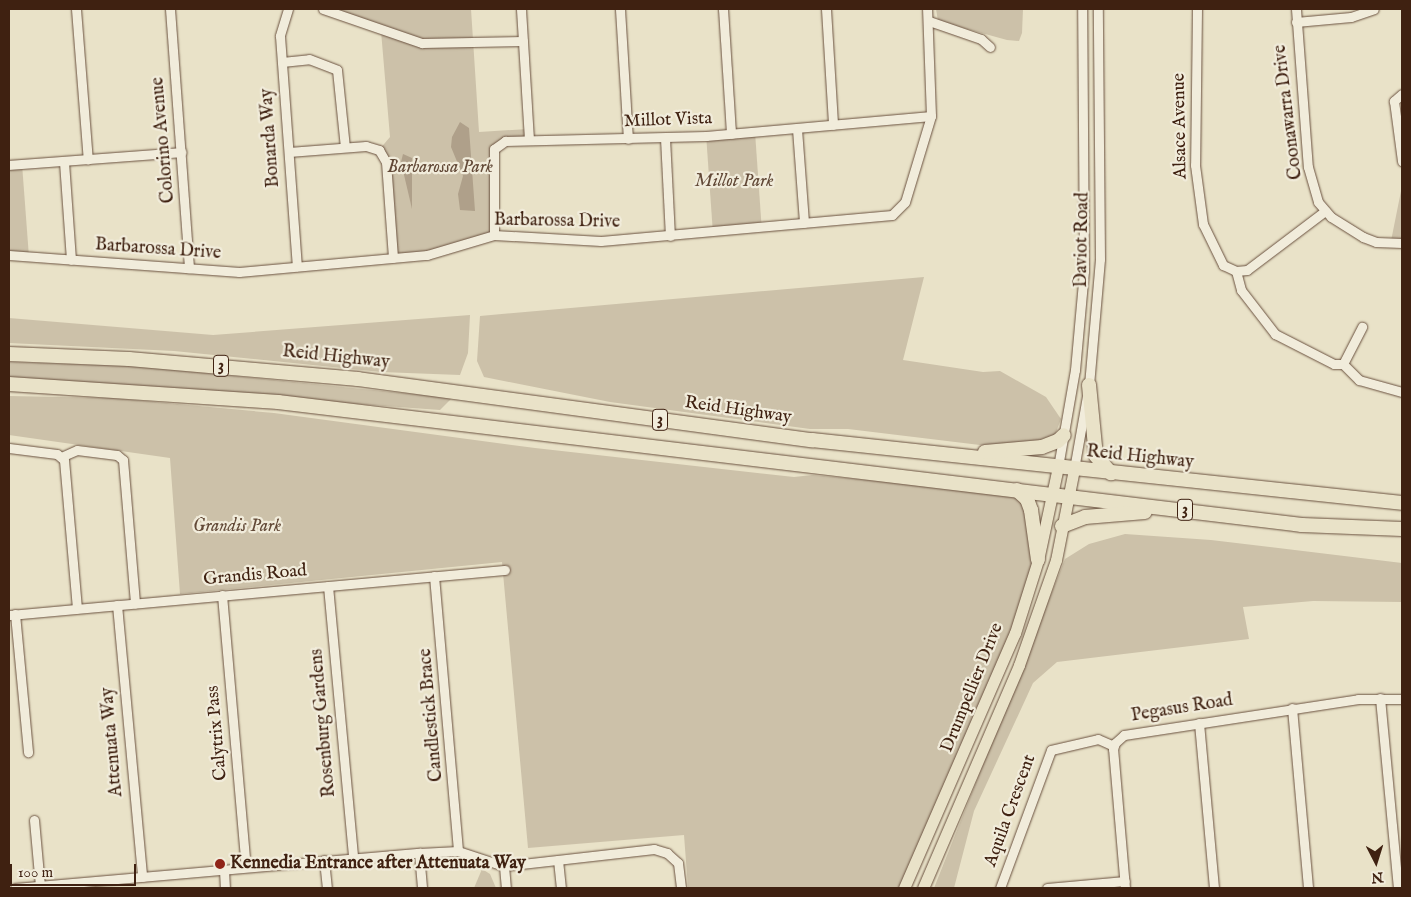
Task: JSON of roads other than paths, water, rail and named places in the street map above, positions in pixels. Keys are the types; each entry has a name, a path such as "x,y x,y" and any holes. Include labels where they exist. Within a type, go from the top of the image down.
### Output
{"highway":[{"name":"Reid Highway","path":"9,354 128,359 280,371 432,389 812,440 1402,503"},
{"name":"3","path":"9,384 202,395 428,419 504,430 1068,495 1302,525 1402,529"},
{"path":"1089,386 1096,456 1111,473"},
{"path":"957,455 1042,447 1058,441 1064,435"},
{"path":"1017,490 1027,499 1031,510 1038,560"},
{"path":"1062,526 1085,517 1147,512 1274,529 1302,525"}],"main road":[{"name":"Drumpellier Drive","path":"904,888 1009,650 1038,560 1058,467"},
{"name":"Drumpellier Drive","path":"923,888 1019,664 1056,560 1074,469"}],"street":[{"path":"76,9 88,160"},
{"name":"Colorino Avenue","path":"170,9 182,152 189,268"},
{"name":"Bonarda Way","path":"288,9 280,36 297,266"},
{"path":"323,9 422,43 523,41"},
{"path":"521,9 529,140"},
{"path":"620,9 628,139"},
{"path":"723,9 731,134"},
{"path":"826,9 833,125"},
{"name":"Barbarossa Drive","path":"9,255 240,272 440,253 494,235 584,241 670,236 898,212 905,202 931,116 929,21 927,9"},
{"name":"Daviot Road","path":"1058,467 1075,370 1084,272 1082,9"},
{"name":"Daviot Road","path":"1074,469 1089,386 1097,316 1101,228 1098,9"},
{"name":"Alsace Avenue","path":"1197,9 1195,165 1203,224 1223,265 1236,271"},
{"name":"Coonawarra Drive","path":"1296,9 1308,167 1318,202 1325,211"},
{"path":"1296,22 1351,16 1374,9"},
{"path":"929,21 981,39 990,47"},
{"path":"282,62 317,60 337,70 345,147"},
{"path":"1402,94 1394,101 1402,161"},
{"name":"Millot Vista","path":"494,235 494,149 505,141 665,138 931,116"},
{"path":"797,128 804,223"},
{"path":"665,138 670,236"},
{"path":"289,152 345,147 374,147 386,162 393,258"},
{"path":"9,165 182,152"},
{"path":"64,162 71,260"},
{"path":"1402,243 1376,242 1325,211 1246,270 1236,271 1241,290 1275,334 1334,364 1343,364 1360,380 1402,392"},
{"path":"1343,364 1362,327"},
{"path":"9,448 61,457 77,450 117,455 123,460 136,604"},
{"path":"61,457 64,460 77,608"},
{"name":"Grandis Road","path":"12,614 505,570"},
{"name":"Candlestick Brace","path":"434,576 458,851"},
{"name":"Rosenburg Gardens","path":"328,586 353,857"},
{"name":"Calytrix Pass","path":"222,595 246,867"},
{"name":"Attenuata Way","path":"118,605 142,877"},
{"path":"12,614 28,752"},
{"path":"1380,698 1398,888"},
{"name":"Pegasus Road","path":"1125,885 1114,746 1124,735 1292,708 1380,698 1402,699"},
{"path":"1292,708 1308,888"},
{"path":"1199,723 1214,888"},
{"name":"Aquila Crescent","path":"1000,888 1051,750 1098,739 1114,746"},
{"path":"34,820 40,886"},
{"path":"15,888 116,884 142,877 353,857 458,851 504,866 654,849 667,853 678,863 681,888"},
{"path":"419,853 422,888"},
{"path":"324,860 327,888"},
{"path":"558,860 561,888"},
{"path":"504,866 506,888"},
{"path":"224,870 225,888"},
{"path":"1047,888 1125,885"}],"place":[{"name":"Kennedia Entrance after Attenuata Way","path":"220,864"}],"park label":[{"name":"Barbarossa Park","path":"440,168"},
{"name":"Millot Park","path":"734,182"},
{"name":"Grandis Park","path":"237,527"}]}
